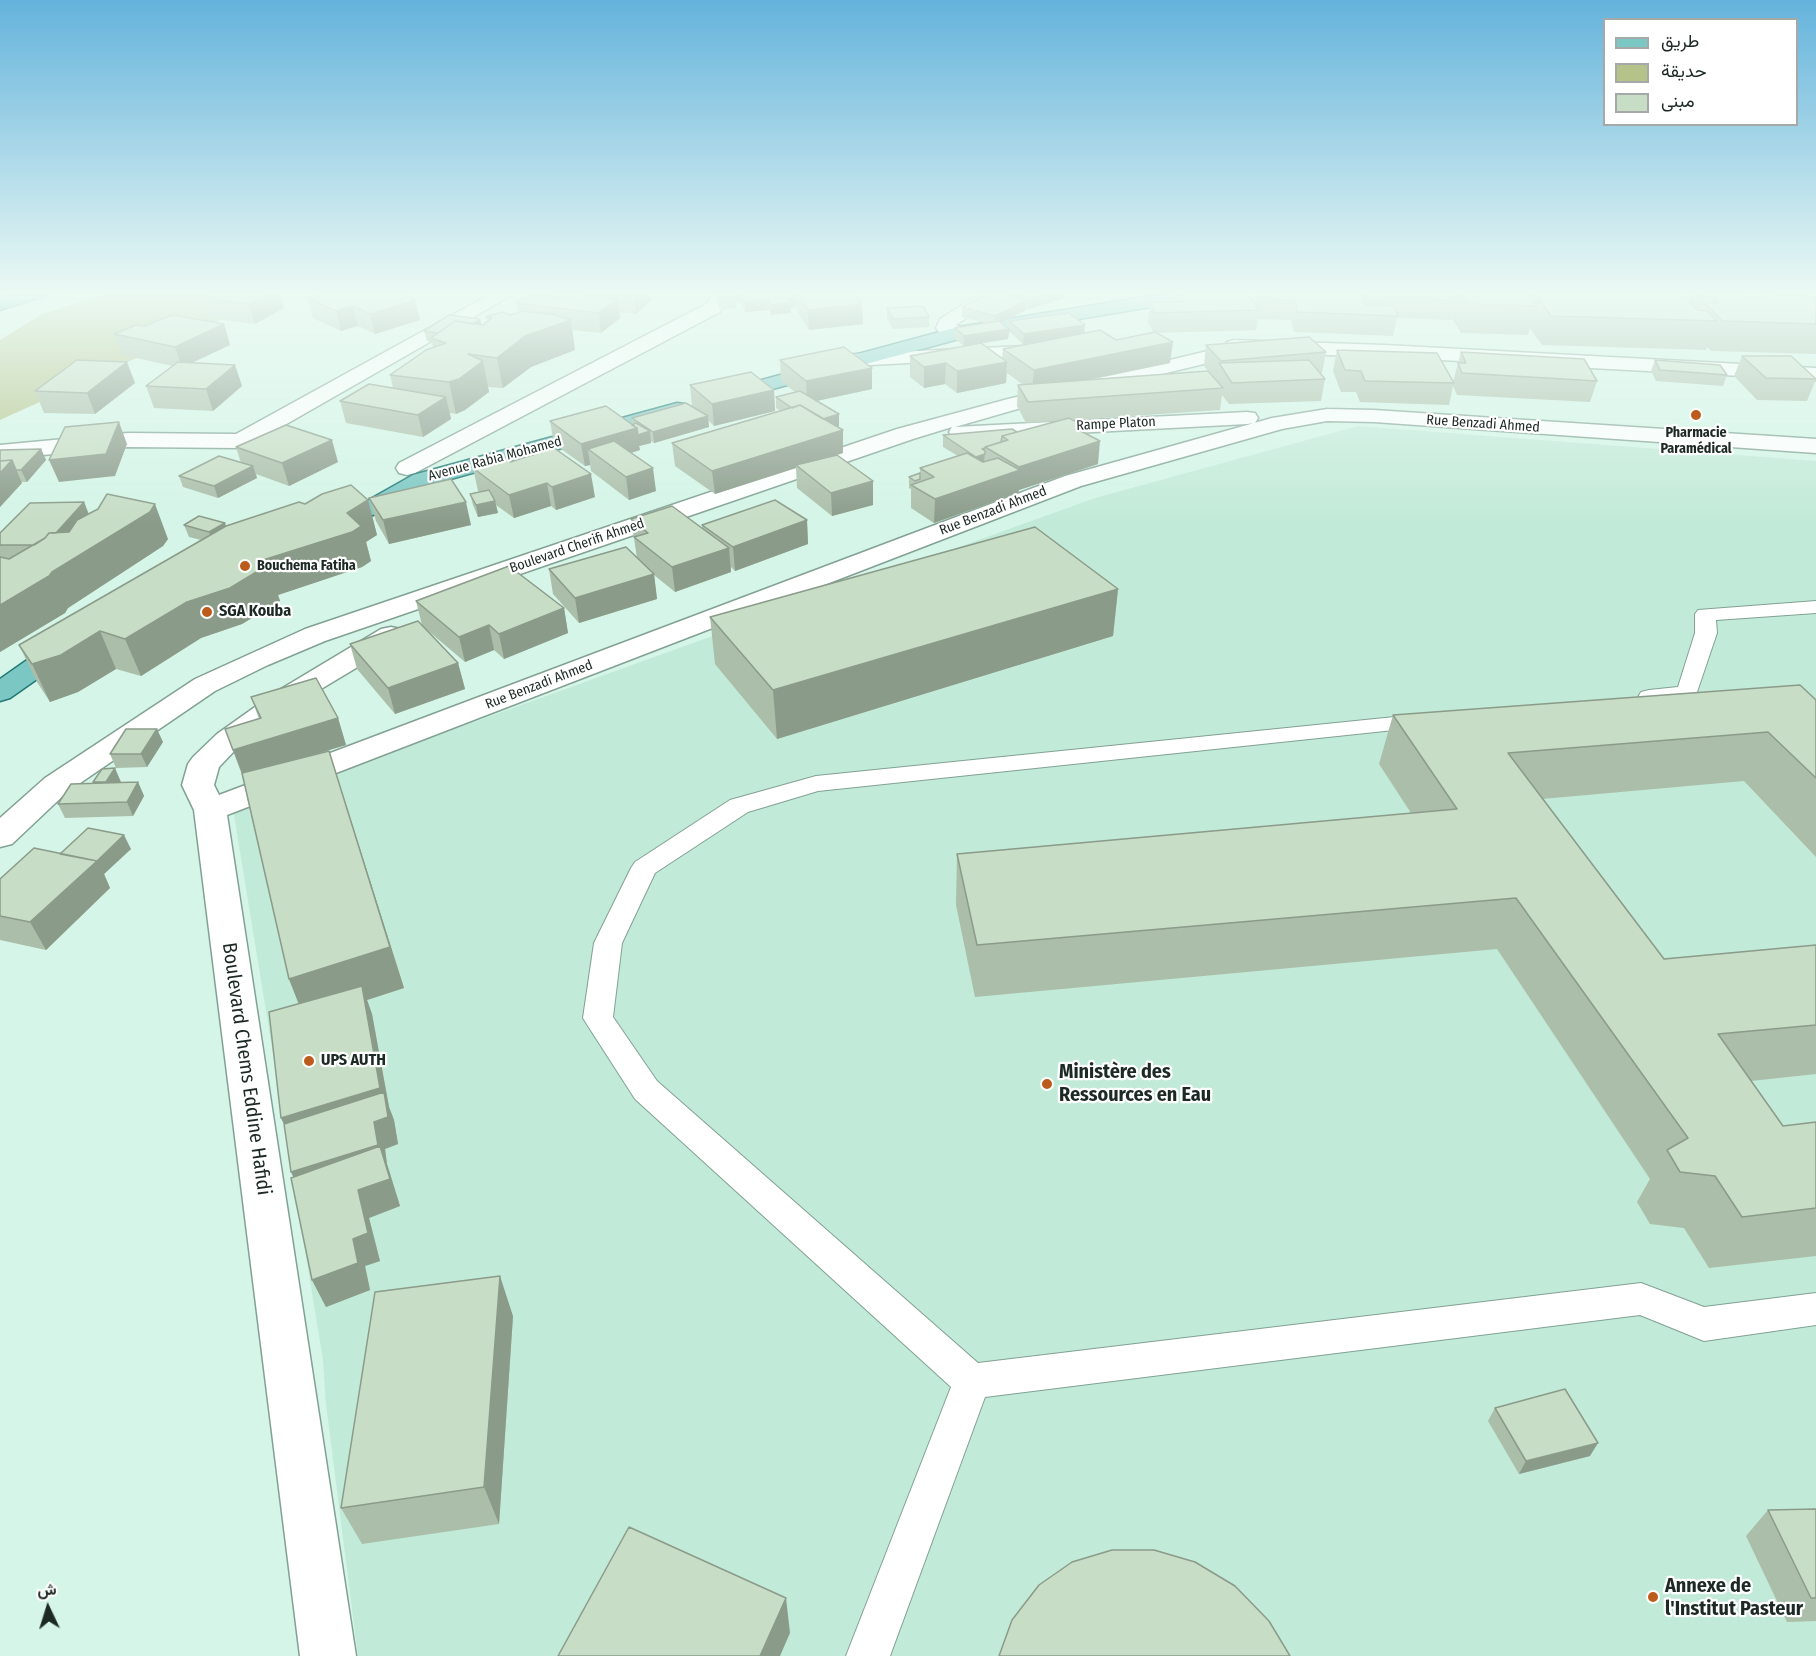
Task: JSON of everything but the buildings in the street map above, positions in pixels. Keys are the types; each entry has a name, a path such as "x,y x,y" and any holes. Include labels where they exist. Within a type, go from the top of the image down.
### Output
{"main road":[{"name":"Avenue Rabia Mohamed","path":"312,530 375,506 420,480 824,368"},
{"path":"0,692 82,637"}],"street":[{"path":"0,452 128,440 240,441 371,368"},
{"path":"407,468 598,368"},
{"name":"Boulevard Cherifi Ahmed","path":"0,836 56,785 205,685 315,635 904,434 1015,403 1161,368"},
{"name":"Boulevard Cherifi Ahmed","path":"1709,368 1816,374"},
{"name":"Rampe Platon","path":"904,434 1327,415"},
{"name":"Rue Benzadi Ahmed","path":"210,810 1073,481 1280,423 1327,415 1816,446"},
{"name":"Boulevard Chems Eddine Hafidi","path":"328,1656 210,810 198,785 204,764 228,740 286,698 385,640 406,624 427,597"}],"lane":[{"path":"1627,699 1687,693 1706,633 1705,614 1816,607"},
{"path":"1448,718 816,784 739,806 644,868 608,943 598,1018 646,1090 972,1381 1641,1299 1704,1324 1816,1309"},
{"path":"868,1656 972,1381"}],"shaded area":[{"name":"Ministère des Ressources en Eau","path":"1358,426 1816,461 1816,1656 358,1656 326,1404 323,1360 233,809 1095,498"}],"green space":[{"path":"0,368 114,368 0,420"}],"place":[{"name":"Pharmacie Paramédical","path":"1696,415"},
{"name":"Bouchema Fatiha","path":"245,566"},
{"name":"SGA Kouba","path":"207,612"},
{"name":"UPS AUTH","path":"309,1061"},
{"name":"Ministère des Ressources en Eau","path":"1047,1084"},
{"name":"Annexe de l'Institut Pasteur","path":"1653,1597"}]}
